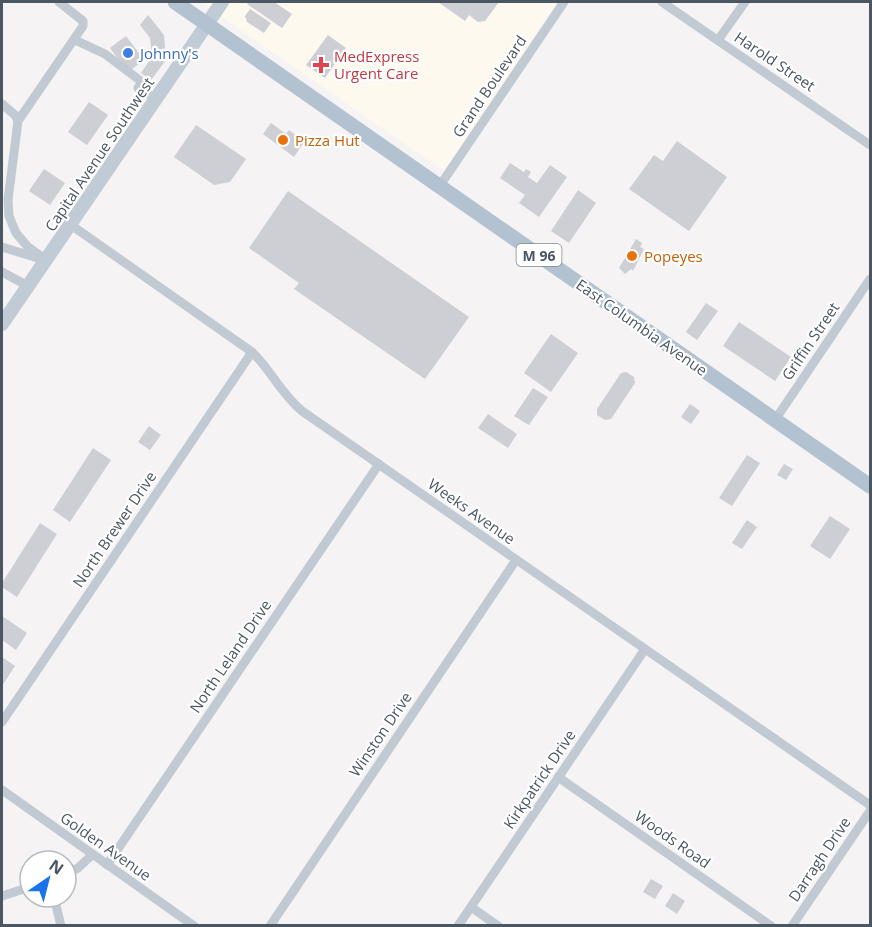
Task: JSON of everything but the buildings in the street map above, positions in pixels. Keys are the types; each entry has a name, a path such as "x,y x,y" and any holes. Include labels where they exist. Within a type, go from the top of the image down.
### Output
{"main road":[{"name":"M 96","path":"175,2 208,24"},
{"name":"Capital Avenue Southwest","path":"2,324 222,2"},
{"name":"East Columbia Avenue","path":"208,24 870,486"}],"street":[{"path":"46,260 28,247 16,233 9,216 8,200 18,121 75,40 83,21 59,2"},
{"name":"Grand Boulevard","path":"439,187 564,2"},
{"name":"Harold Street","path":"662,2 870,145"},
{"path":"718,40 745,2"},
{"path":"75,40 105,54 142,82 138,88 156,99"},
{"path":"2,104 15,115 18,121"},
{"name":"Weeks Avenue","path":"70,225 252,352 264,363 291,402 870,805"},
{"path":"2,247 46,260"},
{"path":"2,272 28,286"},
{"name":"Griffin Street","path":"775,420 870,282"},
{"name":"North Brewer Drive","path":"2,722 252,352"},
{"name":"North Leland Drive","path":"107,865 379,464"},
{"name":"Winston Drive","path":"270,926 516,560"},
{"name":"Kirkpatrick Drive","path":"458,926 645,649"},
{"name":"Woods Road","path":"558,777 771,926"},
{"name":"Golden Avenue","path":"2,790 194,926"},
{"name":"Darragh Drive","path":"792,926 870,811"},
{"path":"78,868 92,855"},
{"path":"2,896 18,891"},
{"path":"471,907 498,926"},
{"path":"57,909 61,926"}],"shaded area":[{"path":"200,2 557,2 444,171"}],"place":[{"name":"Johnny's","path":"128,53"},
{"name":"MedExpress Urgent Care","path":"321,65"},
{"name":"Pizza Hut","path":"283,140"},
{"name":"Popeyes","path":"632,256"}]}
